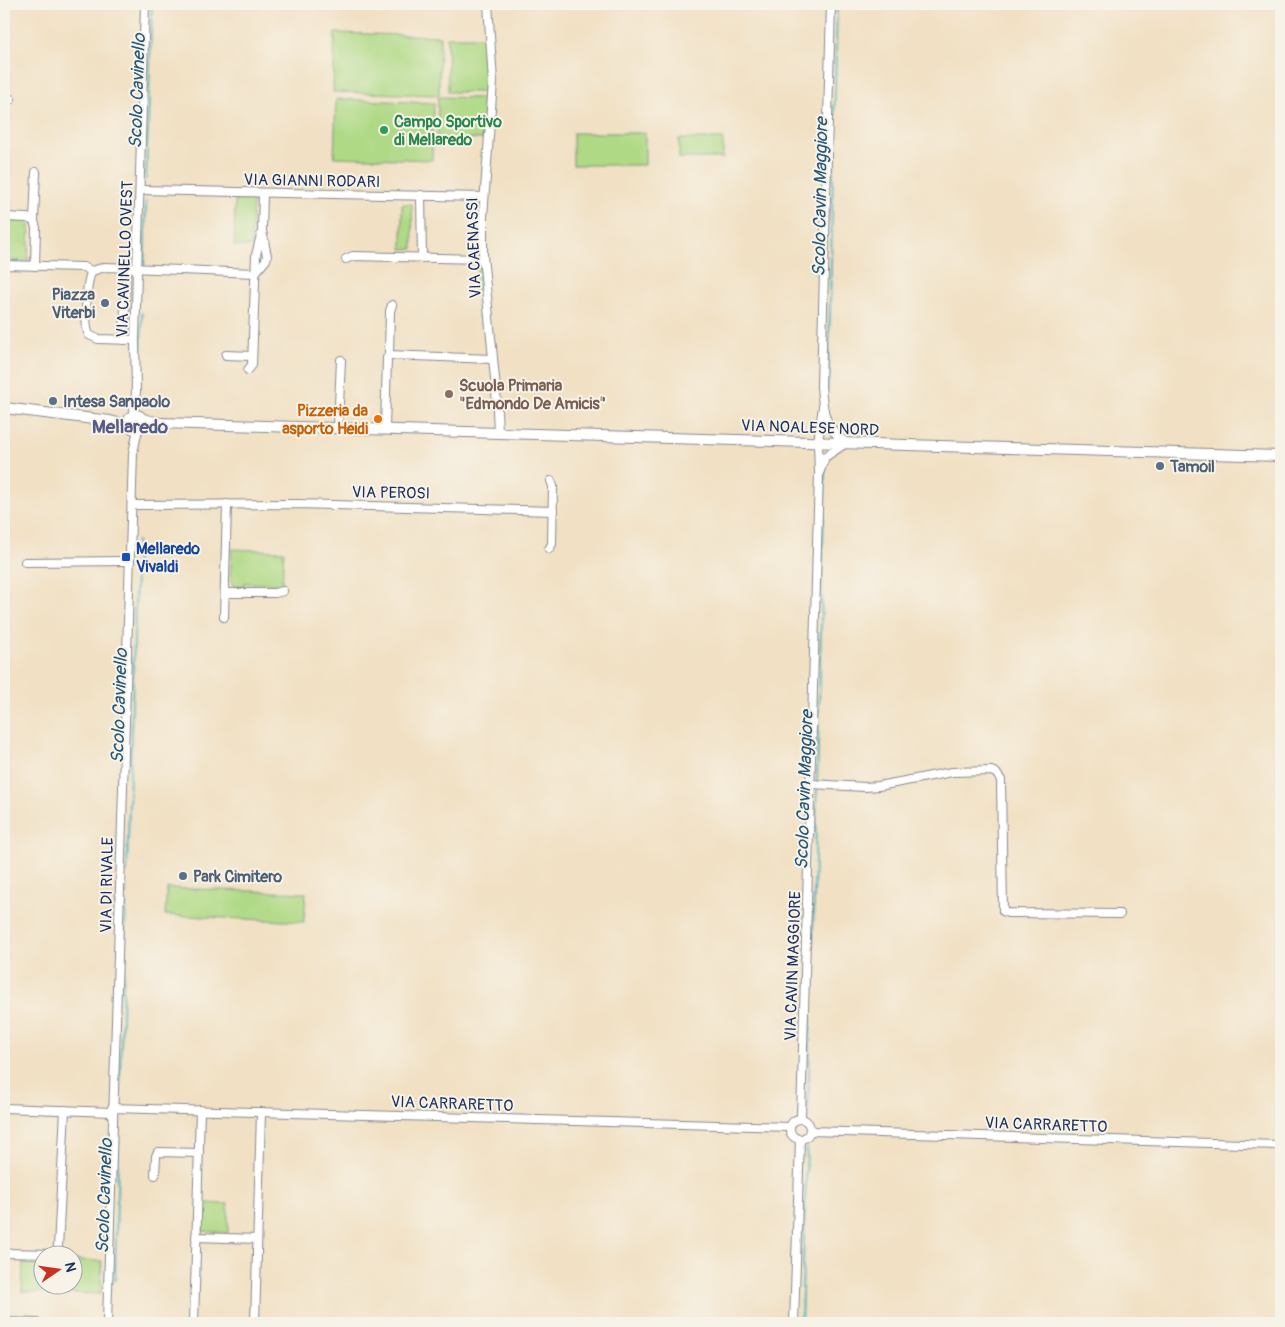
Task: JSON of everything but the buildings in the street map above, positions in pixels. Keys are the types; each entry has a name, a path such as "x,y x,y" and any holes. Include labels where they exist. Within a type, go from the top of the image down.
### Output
{"main road":[{"path":"4,408 110,421 136,422"},
{"name":"VIA NOALESE NORD","path":"136,422 1281,456"}],"street":[{"name":"VIA CAVINELLO OVEST","path":"136,422 135,340 145,4"},
{"name":"VIA CAENASSI","path":"488,4 493,82 484,197 483,256 496,389 498,432"},
{"name":"VIA CAVIN MAGGIORE","path":"801,1118 816,784 819,473 823,406 821,386 831,4"},
{"path":"35,266 36,172"},
{"name":"VIA GIANNI RODARI","path":"140,190 484,197"},
{"path":"255,273 267,256 262,231 263,193"},
{"path":"422,195 422,258"},
{"path":"4,217 34,220"},
{"path":"248,370 252,365 256,251 262,231"},
{"path":"346,259 353,256 481,259 483,256"},
{"path":"4,265 84,267 92,271 104,268 255,273"},
{"path":"124,340 126,269"},
{"path":"92,271 88,281 87,331 89,335 98,339 135,340"},
{"path":"385,429 387,358 389,355 390,311 392,304"},
{"path":"226,355 252,356"},
{"path":"389,355 492,359"},
{"path":"338,428 341,360"},
{"name":"VIA CAVIN MAGGIORE","path":"821,442 827,437 829,427 823,406"},
{"name":"VIA DI RIVALE","path":"107,1323 106,1256 136,422"},
{"path":"825,457 846,443 834,434 829,427"},
{"name":"VIA CAVIN MAGGIORE","path":"819,473 825,457 821,442"},
{"path":"549,549 552,544 553,511 553,486 551,481"},
{"path":"224,617 227,504"},
{"name":"VIA PEROSI","path":"132,505 404,506 553,511"},
{"path":"25,562 130,561"},
{"path":"225,593 275,594 282,592"},
{"path":"816,784 864,787 952,772 991,771 996,773 1001,780 1003,910 1008,913 1120,914"},
{"name":"VIA CARRARETTO","path":"4,1108 200,1110 790,1127"},
{"path":"4,1253 53,1254 58,1248 65,1110"},
{"path":"194,1323 200,1110"},
{"path":"255,1323 261,1112"},
{"path":"801,1118 808,1122 810,1131 806,1137 800,1139 792,1135 790,1127 793,1121 801,1118"},
{"name":"VIA CARRARETTO","path":"810,1131 1281,1145"},
{"path":"794,1323 800,1139"},
{"path":"155,1175 158,1152 199,1153"},
{"path":"196,1237 257,1239"},
{"path":"4,1322 37,1323"}],"green space":[{"path":"335,33 440,36 439,95 333,92"},
{"path":"447,37 484,37 484,92 448,92"},
{"path":"438,97 484,98 483,139 437,138"},
{"name":"Campo Sportivo di Mellaredo","path":"336,99 434,103 432,160 334,157"},
{"path":"573,133 645,133 645,165 573,165"},
{"path":"679,139 723,139 723,158 679,158"},
{"path":"235,200 253,200 251,246 234,246"},
{"path":"402,204 412,204 413,249 402,249"},
{"path":"4,221 24,221 30,225 28,261 4,261"},
{"path":"477,264 480,269 483,290 476,290"},
{"path":"232,549 284,551 282,584 244,583 244,588 233,586 230,580"},
{"path":"167,888 306,893 304,922 165,915"},
{"path":"203,1203 228,1204 228,1233 202,1231"},
{"path":"23,1258 32,1258 32,1292 22,1292"},
{"path":"82,1260 102,1261 101,1294 82,1294"}],"waterway":[{"name":"Scolo Cavinello","path":"146,179 152,4"},
{"name":"Scolo Cavin Maggiore","path":"828,390 837,4"},
{"name":"Scolo Cavinello","path":"144,267 146,202"},
{"name":"Scolo Cavinello","path":"141,360 142,313"},
{"name":"Scolo Cavin Maggiore","path":"817,782 825,470"},
{"name":"Scolo Cavinello","path":"127,872 137,541"},
{"name":"Scolo Cavin Maggiore","path":"808,1110 817,787"},
{"name":"Scolo Cavinello","path":"126,880 126,895"},
{"name":"Scolo Cavinello","path":"119,1104 126,902"},
{"name":"Scolo Cavinello","path":"115,1281 119,1112"},
{"name":"Scolo Cavin Maggiore","path":"801,1323 807,1146"}],"place":[{"name":"Campo Sportivo di Mellaredo","path":"384,130"},
{"name":"Piazza Viterbi","path":"105,303"},
{"name":"Scuola Primaria \"Edmondo De Amicis\"","path":"449,394"},
{"name":"Intesa Sanpaolo","path":"53,401"},
{"name":"Pizzeria da asporto Heidi","path":"378,419"},
{"name":"Tamoil","path":"1160,466"},
{"name":"Mellaredo Vivaldi","path":"126,557"},
{"name":"Park Cimitero","path":"183,876"}],"district":[{"name":"Mellaredo","path":"130,426"}]}
